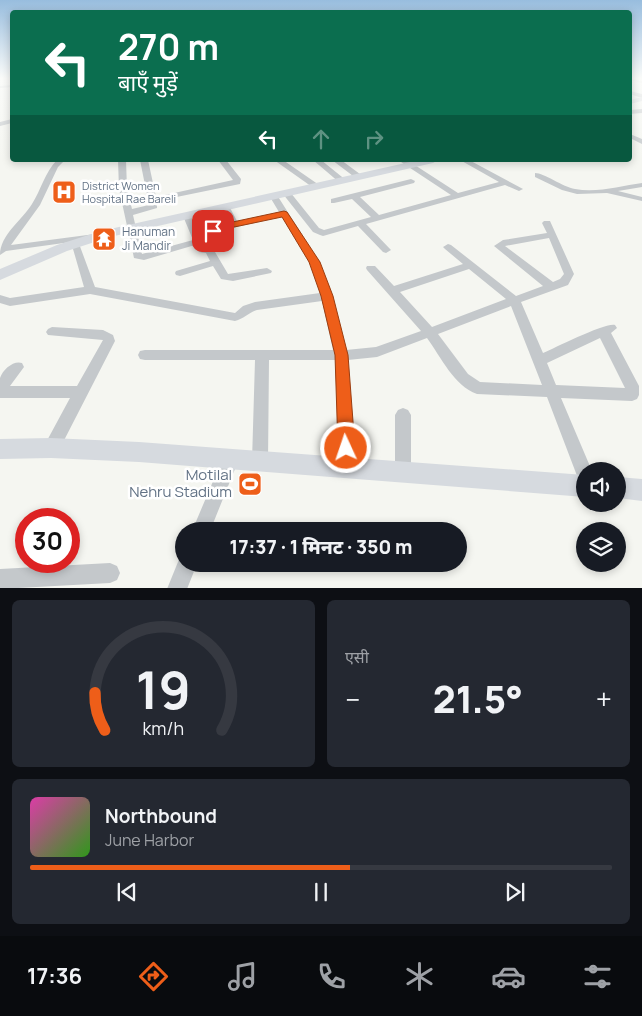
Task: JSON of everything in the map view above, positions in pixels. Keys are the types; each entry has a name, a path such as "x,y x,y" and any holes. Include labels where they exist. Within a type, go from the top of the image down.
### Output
{"highway":[{"path":"0,275 76,243 106,234 318,187 406,163"}],"main road":[{"path":"0,449 51,448 231,459 576,485"},
{"path":"626,489 642,490"}],"street":[{"path":"1,250 36,205 59,162"},
{"path":"124,162 122,189 138,254 141,257 198,241"},
{"path":"129,213 154,205 144,162"},
{"path":"152,200 237,182 237,179 224,162"},
{"path":"281,162 318,187"},
{"path":"319,162 343,181"},
{"path":"339,162 360,177"},
{"path":"468,162 519,189"},
{"path":"406,163 458,196"},
{"path":"538,175 558,187 573,192 586,193 642,185"},
{"path":"334,201 411,181"},
{"path":"287,194 316,230 328,232 506,182"},
{"path":"606,190 642,199"},
{"path":"354,196 378,218"},
{"path":"274,197 314,262 327,296 341,355 348,467"},
{"path":"226,208 234,224"},
{"path":"187,216 202,250 209,250 220,246 213,231 214,229 284,214"},
{"path":"360,223 386,250"},
{"path":"145,355 366,355 377,352 430,333 552,287 564,282 569,274 549,229 503,243 499,246 552,287"},
{"path":"1,250 106,234"},
{"path":"76,243 90,290"},
{"path":"448,247 515,301 580,462"},
{"path":"209,250 222,274 228,278 267,271"},
{"path":"180,273 216,262"},
{"path":"392,291 471,265"},
{"path":"371,268 430,333 463,378 477,388 552,393 632,395 632,386 607,329 539,361"},
{"path":"0,299 10,302 90,290 235,317 240,316 247,309 256,306 327,296"},
{"path":"51,448 109,341 109,338 103,335 52,332"},
{"path":"260,461 262,354"},
{"path":"1,386 17,367"},
{"path":"1,386 82,392"},
{"path":"403,415 403,471"},
{"path":"205,522 231,459"},
{"path":"177,588 184,572"},
{"path":"0,579 110,573"}],"place":[{"name":"District Women Hospital Rae Bareli","path":"64,192"},
{"name":"Hanuman Ji Mandir","path":"104,239"},
{"name":"Motilal Nehru Stadium","path":"250,484"}],"route":[{"path":"213,231 217,228 284,214 314,262 327,296 341,355 346,448"}]}
